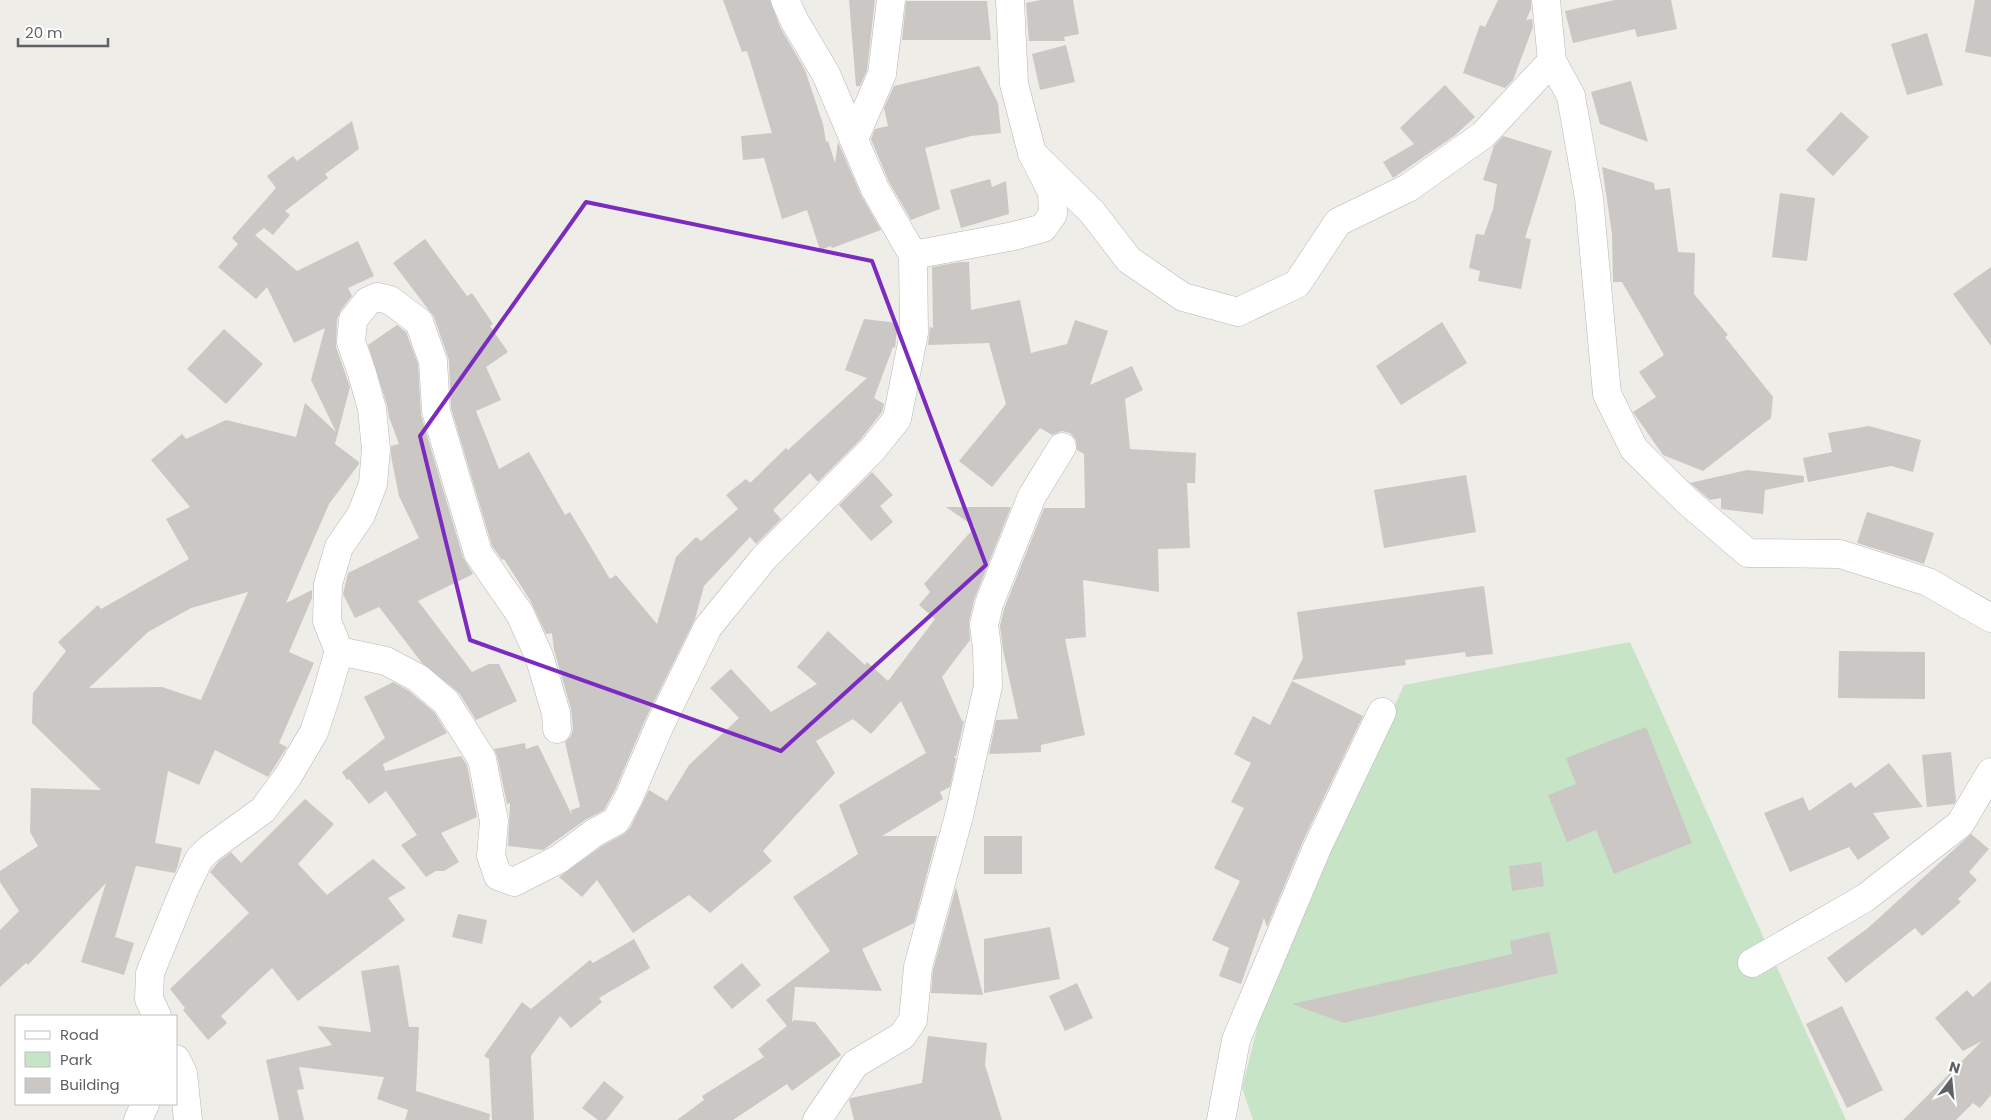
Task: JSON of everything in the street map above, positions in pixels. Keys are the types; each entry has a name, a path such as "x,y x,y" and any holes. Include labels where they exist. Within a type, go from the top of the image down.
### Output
{"street":[{"path":"339,651 386,661 418,678 446,702 482,759 494,822 492,856 498,876 514,882 559,859 594,833 616,821 708,627 764,558 872,450 896,418 914,333 913,255 875,189 826,74 794,20 785,0"},
{"path":"854,139 882,74 891,0"},
{"path":"913,255 1014,236 1043,228 1053,214 1052,192 1032,153 1014,84 1010,0"},
{"path":"1546,0 1552,61 1570,96 1589,198 1607,394 1634,449 1687,501 1748,552 1840,554 1928,582 1991,618"},
{"path":"1032,153 1092,212 1129,260 1183,297 1238,312 1297,284 1338,222 1408,188 1483,135 1552,61"},
{"path":"157,1015 149,999 150,974 184,890 199,859 209,849 263,810 288,776 314,732 339,651 327,621 328,584 339,546 361,515 373,484 376,449 372,410 362,372 351,342 353,320 368,301 377,297 390,300 419,322 433,361 436,411 478,553 524,622 539,656 556,713 558,729"},
{"path":"817,1120 855,1064 902,1036 914,1020 918,967 959,816 988,686 987,647 984,625 989,604 1032,496 1062,447"},
{"path":"1221,1120 1236,1040 1316,848 1382,712"},
{"path":"1752,963 1865,898 1960,824 1991,772"},
{"path":"178,1063 183,1073 188,1120"},
{"path":"138,1120 145,1105"}],"highlighted area":[{"path":"586,202 872,261 986,565 781,751 470,640 420,436"}],"green space":[{"path":"1630,642 1846,1120 1253,1120 1242,1088 1272,969 1404,685"}],"building":[{"path":"723,0 770,0 780,27 805,70 823,124 826,142 828,141 835,163 838,142 861,195 881,230 832,248 831,246 820,250 807,210 782,219 764,158 743,160 741,136 772,133 747,51 742,52"},
{"path":"849,0 875,0 867,70 860,86 856,86"},
{"path":"1041,0 1073,0 1079,34 1064,37 1065,41 1029,41 1026,3"},
{"path":"1498,0 1531,0 1531,9 1526,20 1532,19 1533,27 1513,80 1505,88 1463,73 1480,25 1485,27"},
{"path":"1615,0 1671,0 1677,29 1637,37 1635,29 1573,43 1565,11"},
{"path":"1975,0 1991,0 1991,57 1965,52"},
{"path":"906,1 987,1 991,40 902,40"},
{"path":"1927,33 1943,85 1907,95 1891,44"},
{"path":"1066,45 1075,82 1040,90 1032,54"},
{"path":"979,66 998,103 1001,133 971,136 925,148 940,209 911,220 889,182 871,139 875,129 888,126 884,108 894,86"},
{"path":"1631,81 1648,142 1600,124 1591,92"},
{"path":"1445,85 1475,117 1454,136 1393,178 1383,162 1414,144 1400,128"},
{"path":"1841,112 1869,137 1833,176 1806,150"},
{"path":"352,121 359,149 325,174 328,178 285,211 290,215 273,235 264,228 255,235 297,271 358,241 374,276 348,288 352,296 341,310 337,319 336,347 350,387 335,444 359,462 359,464 329,504 286,603 312,590 312,598 289,652 314,663 279,743 287,747 268,777 215,750 199,785 168,771 155,843 182,848 175,873 136,866 115,937 134,943 124,975 81,962 106,883 28,965 26,963 0,987 0,930 19,911 0,882 0,871 38,846 30,832 31,788 101,790 32,723 33,693 66,651 58,642 98,605 101,609 189,559 166,519 190,507 151,460 182,434 186,439 226,420 296,437 305,403 336,432 311,380 325,328 294,343 267,287 256,299 218,267 238,244 232,238 276,188 267,176 293,156 297,161","holes":["248,592 201,700 162,687 89,688 148,632 191,608"]},
{"path":"1503,136 1552,151 1525,238 1531,239 1521,289 1478,281 1480,271 1469,268 1476,234 1484,235 1493,209 1497,184 1483,180 1494,146"},
{"path":"1602,167 1654,183 1655,190 1670,188 1678,252 1695,253 1694,294 1728,335 1725,337 1773,397 1771,418 1703,471 1663,455 1633,412 1656,397 1639,372 1664,355 1622,282 1613,282 1612,234"},
{"path":"990,179 992,187 1006,181 1009,214 961,228 950,190"},
{"path":"1780,193 1815,198 1807,261 1772,257"},
{"path":"425,239 467,296 472,293 493,324 490,326 508,352 486,367 501,400 476,411 499,469 529,452 565,515 570,512 610,579 616,575 657,624 676,557 696,537 701,541 738,509 726,495 746,479 750,483 786,448 788,450 867,378 845,370 864,319 898,323 895,348 893,347 874,398 884,404 882,412 860,440 818,482 810,473 773,510 781,519 756,544 750,537 704,586 695,619 645,720 615,790 604,810 585,820 543,850 508,846 510,803 507,804 494,749 525,743 526,749 538,745 572,815 571,810 580,807 565,742 571,736 573,729 571,709 554,650 552,633 546,634 530,600 504,559 502,560 492,546 451,408 449,360 434,317 393,263"},
{"path":"969,262 971,310 1020,300 1031,353 1067,344 1075,320 1108,331 1090,385 1132,366 1143,390 1125,399 1130,449 1196,453 1195,483 1187,483 1190,548 1158,549 1159,592 1083,580 1086,637 1065,639 1085,735 1041,745 1041,752 989,754 996,720 1018,719 1003,650 1000,626 1004,609 1044,508 1085,508 1084,454 1077,450 1076,440 1070,433 1062,431 1052,435 1040,428 992,487 959,461 1006,404 989,343 928,345 930,327 933,328 932,267"},
{"path":"1991,267 1991,346 1953,294"},
{"path":"1442,322 1467,363 1401,405 1376,366"},
{"path":"397,325 406,332 418,364 421,415 463,557 473,574 418,601 472,672 489,664 499,664 517,701 476,720 459,693 422,663 379,607 355,618 343,594 348,573 419,538 399,496 391,456 391,446 399,444 368,345"},
{"path":"224,329 263,364 226,404 187,369"},
{"path":"1869,426 1921,440 1913,472 1891,466 1808,482 1803,458 1832,452 1828,433"},
{"path":"1747,470 1804,476 1804,482 1765,490 1763,514 1721,509 1721,498 1710,500 1690,483"},
{"path":"872,472 893,495 880,506 893,522 871,541 839,505"},
{"path":"1466,475 1476,532 1384,548 1374,490"},
{"path":"946,507 1011,507 974,600 969,622 970,640 942,677 962,721 964,721 956,756 954,756 956,759 950,787 940,792 943,799 882,836 937,836 914,923 862,949 882,991 795,987 792,1022 794,1020 815,1022 841,1055 792,1091 787,1084 733,1120 677,1120 704,1100 702,1096 764,1057 758,1049 787,1026 766,1000 830,951 793,897 858,854 839,805 926,753 901,701 871,734 853,719 816,741 835,773 763,851 772,861 710,913 689,895 633,933 597,880 582,897 559,877 602,846 624,834 630,828 649,790 667,801 689,765 739,718 710,688 731,669 771,712 817,684 797,667 828,631 865,665 867,662 888,681 935,619 919,605 930,592 924,584 975,527"},
{"path":"1867,512 1934,533 1924,564 1857,543"},
{"path":"1484,586 1493,654 1466,657 1465,652 1405,660 1406,665 1292,680 1303,658 1297,612"},
{"path":"1839,651 1925,652 1925,699 1838,698"},
{"path":"1292,681 1363,716 1303,841 1267,927 1264,918 1241,984 1219,976 1229,948 1212,940 1240,881 1214,868 1244,808 1231,802 1251,763 1234,754 1253,716 1270,725"},
{"path":"393,682 409,691 434,712 447,733 383,764 385,771 461,756 467,765 477,817 441,833 459,862 444,871 436,871 426,877 401,845 417,835 386,791 369,804 342,772 385,738 364,697"},
{"path":"1646,727 1692,843 1614,874 1596,830 1567,842 1548,795 1576,784 1566,758"},
{"path":"1951,752 1956,801 1954,804 1927,807 1922,755"},
{"path":"1889,763 1923,807 1873,813 1890,838 1858,860 1849,847 1790,872 1764,813 1803,797 1809,811 1851,782 1855,788"},
{"path":"305,799 334,824 298,864 327,895 373,859 406,888 388,898 405,920 298,1001 272,968 221,1016 227,1023 208,1040 183,1010 185,1008 170,989 249,913 210,872 219,861 231,852 241,863"},
{"path":"1971,834 1989,849 1969,872 1977,880 1958,899 1961,902 1922,936 1915,928 1846,983 1827,958 1868,928"},
{"path":"984,836 1022,836 1022,874 984,874"},
{"path":"1541,862 1544,886 1512,891 1509,866"},
{"path":"956,887 983,995 931,993 933,970"},
{"path":"458,914 487,920 482,944 452,937"},
{"path":"1050,927 1060,979 984,993 984,939"},
{"path":"1549,932 1558,973 1344,1023 1292,1004 1512,954 1510,941"},
{"path":"634,939 650,968 599,998 602,1002 571,1028 560,1016 531,1056 534,1120 492,1120 489,1059 484,1056 522,1002 531,1009 590,960 593,963"},
{"path":"742,963 761,985 732,1009 713,987"},
{"path":"399,965 409,1027 419,1027 416,1091 490,1114 489,1120 405,1120 408,1110 377,1099 384,1077 299,1067 304,1089 297,1090 304,1120 279,1120 266,1060 332,1045 317,1026 371,1032 361,971"},
{"path":"1991,981 1991,1095 1980,1108 1973,1103 1956,1120 1903,1120 1982,1041 1963,1051 1935,1018 1967,990 1973,997"},
{"path":"1077,983 1093,1018 1065,1031 1049,996"},
{"path":"1842,1006 1883,1090 1847,1108 1806,1024"},
{"path":"928,1036 987,1043 985,1065 1002,1120 854,1120 849,1100 851,1098 922,1083"},
{"path":"604,1081 624,1097 606,1120 598,1120 582,1108"}]}
